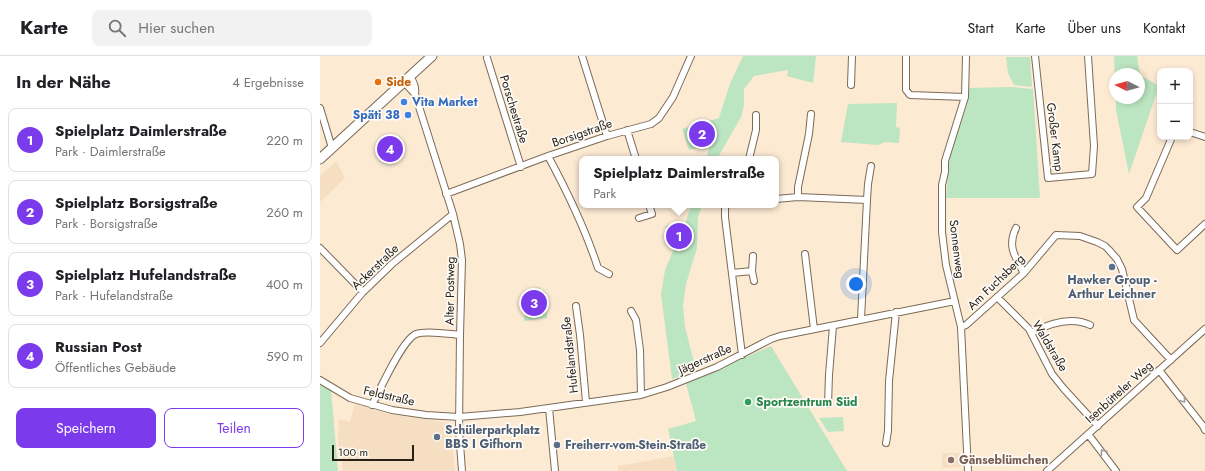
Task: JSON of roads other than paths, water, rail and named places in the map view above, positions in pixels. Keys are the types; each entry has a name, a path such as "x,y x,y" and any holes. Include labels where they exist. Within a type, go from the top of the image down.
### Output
{"street":[{"path":"320,159 432,56"},
{"path":"582,56 607,136"},
{"path":"851,85 852,56"},
{"path":"906,56 907,93 910,95 965,97"},
{"name":"Sonnenweg","path":"966,56 965,97 945,161 945,172 942,185 942,232 946,265 961,327 968,471"},
{"name":"Großer Kamp","path":"1035,56 1048,178 1092,174 1094,146 1088,56"},
{"name":"Porschestraße","path":"487,58 521,167"},
{"name":"Borsigstraße","path":"446,194 548,156 607,136 647,125 659,118 673,97 689,58"},
{"name":"Alter Postweg","path":"407,79 415,94 453,214 460,244 462,260 459,417 462,471"},
{"path":"320,108 332,148"},
{"path":"798,197 798,187 809,134 811,114"},
{"path":"750,156 756,130 756,115"},
{"path":"627,130 635,156"},
{"path":"1193,133 1205,137"},
{"path":"1171,140 1146,198 1137,207 1176,250 1205,224"},
{"path":"548,156 578,215 598,268 609,274"},
{"path":"862,319 867,200 871,166"},
{"path":"779,199 798,197 867,200"},
{"path":"639,218 652,214 651,208"},
{"path":"725,208 742,355"},
{"name":"Ackerstraße","path":"320,343 363,292 392,264 453,214"},
{"path":"1016,228 1012,236 1012,252 1024,273"},
{"name":"Am Fuchsberg","path":"961,327 966,325 1024,273 1056,235 1080,236 1105,246 1117,259 1122,269 1134,320 1171,360"},
{"path":"320,248 363,292"},
{"path":"805,254 814,329"},
{"path":"753,256 752,271 754,281"},
{"path":"732,273 752,271"},
{"name":"Waldstraße","path":"997,298 1014,313 1031,333 1052,374 1098,426"},
{"name":"Jägerstraße","path":"459,417 549,408 641,395 678,383 742,355 771,339 780,336 955,301"},
{"name":"Hufelandstraße","path":"576,306 586,402"},
{"path":"631,311 636,320 640,350 641,395"},
{"path":"886,443 896,312"},
{"path":"1031,333 1065,321 1077,321 1090,325"},
{"path":"828,404 833,326"},
{"name":"Isenbütteler Weg","path":"1047,471 1205,330"},
{"path":"372,405 391,368 410,338 416,334 423,333 460,334"},
{"path":"1159,370 1205,430"},
{"name":"Feldstraße","path":"320,380 350,398 372,405 419,414 459,417"},
{"path":"549,408 556,471"},
{"path":"1088,434 1116,471"}],"place":[{"name":"Side","path":"378,82"},
{"name":"Vita Market","path":"404,102"},
{"name":"Späti 38","path":"408,115"},
{"name":"Spielplatz Borsigstraße","path":"702,134"},
{"name":"Russian Post","path":"390,149"},
{"name":"Spielplatz Daimlerstraße","path":"679,236"},
{"name":"Hawker Group - Arthur Leichner","path":"1112,267"},
{"name":"Spielplatz Hufelandstraße","path":"534,303"},
{"name":"Sportzentrum Süd","path":"748,402"},
{"name":"Schülerparkplatz BBS I Gifhorn","path":"437,437"},
{"name":"Freiherr-vom-Stein-Straße","path":"557,445"},
{"name":"Gänseblümchen","path":"951,460"}]}
